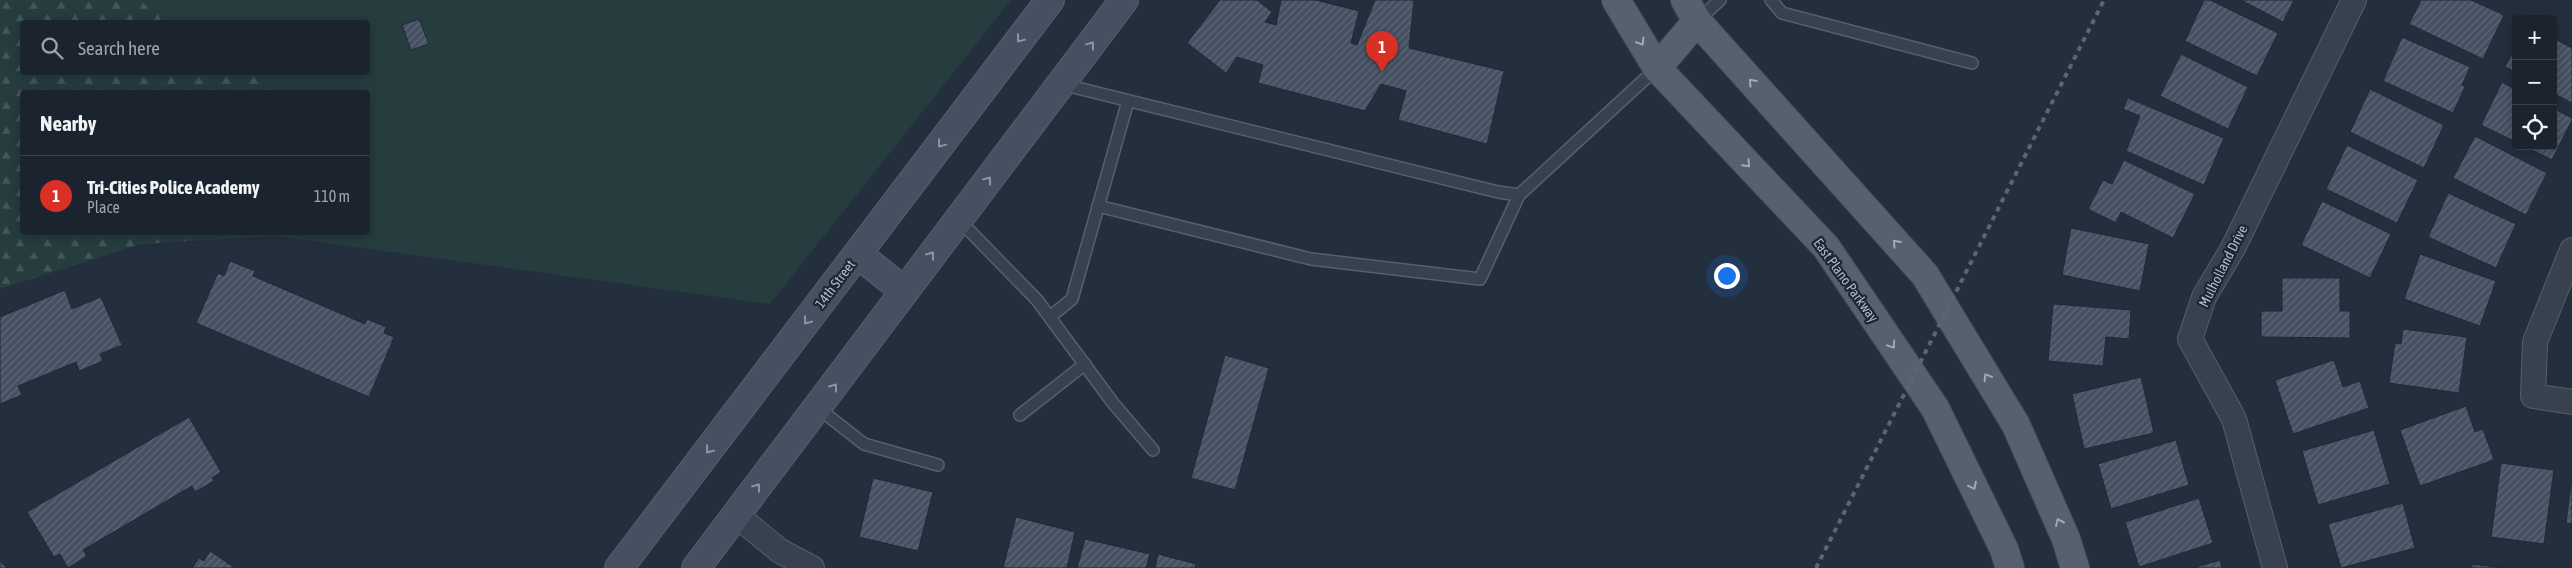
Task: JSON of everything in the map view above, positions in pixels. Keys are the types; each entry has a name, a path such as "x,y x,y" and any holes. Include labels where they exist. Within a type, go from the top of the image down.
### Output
{"main road":[{"name":"14th Street","path":"619,568 1050,0"},
{"path":"696,568 1124,0"},
{"name":"East Plano Parkway","path":"1616,0 1656,68 1826,247 1935,408 2004,549 2010,568"},
{"path":"1656,68 1691,10 1925,275 2016,425 2066,539 2075,568"},
{"path":"858,254 904,291"}],"street":[{"name":"Mulholland Drive","path":"2275,568 2234,420 2190,339 2204,297 2233,248 2354,0"},
{"path":"2572,250 2535,342 2533,396 2572,402"},
{"path":"736,515 780,551 812,568"}],"lane":[{"path":"1691,10 1720,0"},
{"path":"1771,0 1782,13 1972,63"},
{"path":"1098,206 1311,259 1480,279 1519,195 1656,68"},
{"path":"1061,84 1498,192 1519,195"},
{"path":"1050,317 1072,299 1128,101"},
{"path":"958,219 1037,300 1113,403 1153,450"},
{"path":"1020,415 1084,364"},
{"path":"818,408 864,444 938,465"}],"green space":[{"path":"0,0 1011,0 770,304 275,236 273,235 370,235 370,90 69,90 47,75 370,75 370,20 20,20"},
{"path":"0,0 137,0 172,20 20,20 20,75 267,75 277,81 277,90 20,90 20,235 275,236 141,244 0,289"}],"building":[{"path":"1220,0 1257,0 1272,12 1265,22 1276,25 1281,0 1316,0 1359,11 1351,43 1357,45 1375,0 1414,0 1409,48 1504,71 1487,144 1398,120 1406,91 1381,84 1365,111 1258,83 1263,65 1237,57 1226,73 1187,43"},
{"path":"2204,0 2210,0 2278,33 2257,76 2185,41"},
{"path":"2241,0 2294,0 2283,22"},
{"path":"2421,0 2471,0 2504,15 2483,59 2409,24"},
{"path":"419,19 429,44 411,50 402,25"},
{"path":"2402,37 2470,67 2462,85 2465,87 2453,113 2383,81"},
{"path":"2557,40 2572,48 2572,103 2557,95"},
{"path":"2181,54 2248,87 2228,129 2160,96"},
{"path":"2512,54 2512,70 2505,67"},
{"path":"2502,82 2512,88 2512,140 2481,125"},
{"path":"2370,89 2444,125 2424,168 2350,132"},
{"path":"2128,98 2224,138 2204,185 2126,151 2140,116 2123,109"},
{"path":"2557,110 2572,118 2557,150"},
{"path":"2475,136 2547,173 2526,215 2453,178"},
{"path":"2347,145 2418,180 2397,223 2326,189"},
{"path":"2532,150 2557,150 2552,160"},
{"path":"2124,160 2195,194 2173,238 2121,212 2116,223 2088,209 2103,180 2112,184"},
{"path":"2448,193 2516,224 2496,268 2428,237"},
{"path":"2322,201 2391,234 2370,278 2301,245"},
{"path":"2071,228 2149,244 2140,291 2062,275"},
{"path":"2420,254 2496,281 2480,326 2404,299"},
{"path":"230,261 255,271 253,276 365,324 367,319 386,327 384,333 394,337 369,397 196,323 218,273 224,276"},
{"path":"2282,278 2340,278 2340,311 2350,311 2350,338 2261,337 2261,311 2282,311"},
{"path":"65,290 72,309 101,297 122,345 100,354 103,361 79,371 76,362 18,386 22,395 0,404 0,317"},
{"path":"2053,304 2131,310 2129,339 2106,337 2103,366 2048,361"},
{"path":"2403,329 2467,337 2459,393 2389,383 2395,343 2401,344"},
{"path":"1225,355 1269,368 1235,490 1191,478"},
{"path":"2334,360 2343,387 2360,381 2369,408 2293,434 2275,380"},
{"path":"2141,377 2154,433 2084,449 2072,394"},
{"path":"2466,406 2475,432 2483,429 2494,460 2420,486 2400,430"},
{"path":"189,417 221,472 212,478 214,481 195,492 192,486 83,550 87,556 68,568 60,554 54,557 27,512"},
{"path":"2374,430 2390,484 2318,505 2302,451"},
{"path":"2176,440 2189,485 2111,509 2098,464"},
{"path":"2501,463 2554,470 2544,544 2491,537"},
{"path":"2572,476 2572,524 2566,523"},
{"path":"873,478 933,492 918,551 859,537"},
{"path":"2199,498 2213,543 2139,567 2125,522"},
{"path":"2403,503 2415,548 2341,568 2328,524"},
{"path":"1016,517 1075,532 1067,568 1003,568"},
{"path":"1085,539 1150,554 1146,568 1077,568"},
{"path":"210,551 235,568 192,568 199,558 204,561"},
{"path":"1158,554 1196,564 1195,568 1155,568"},
{"path":"2220,560 2222,568 2193,568"},
{"path":"0,561 7,568 0,568"},
{"path":"2472,564 2504,568 2472,568"}],"railway":[{"path":"1816,568 2104,0"}],"place":[{"name":"Tri-Cities Police Academy","path":"1382,72"}]}
